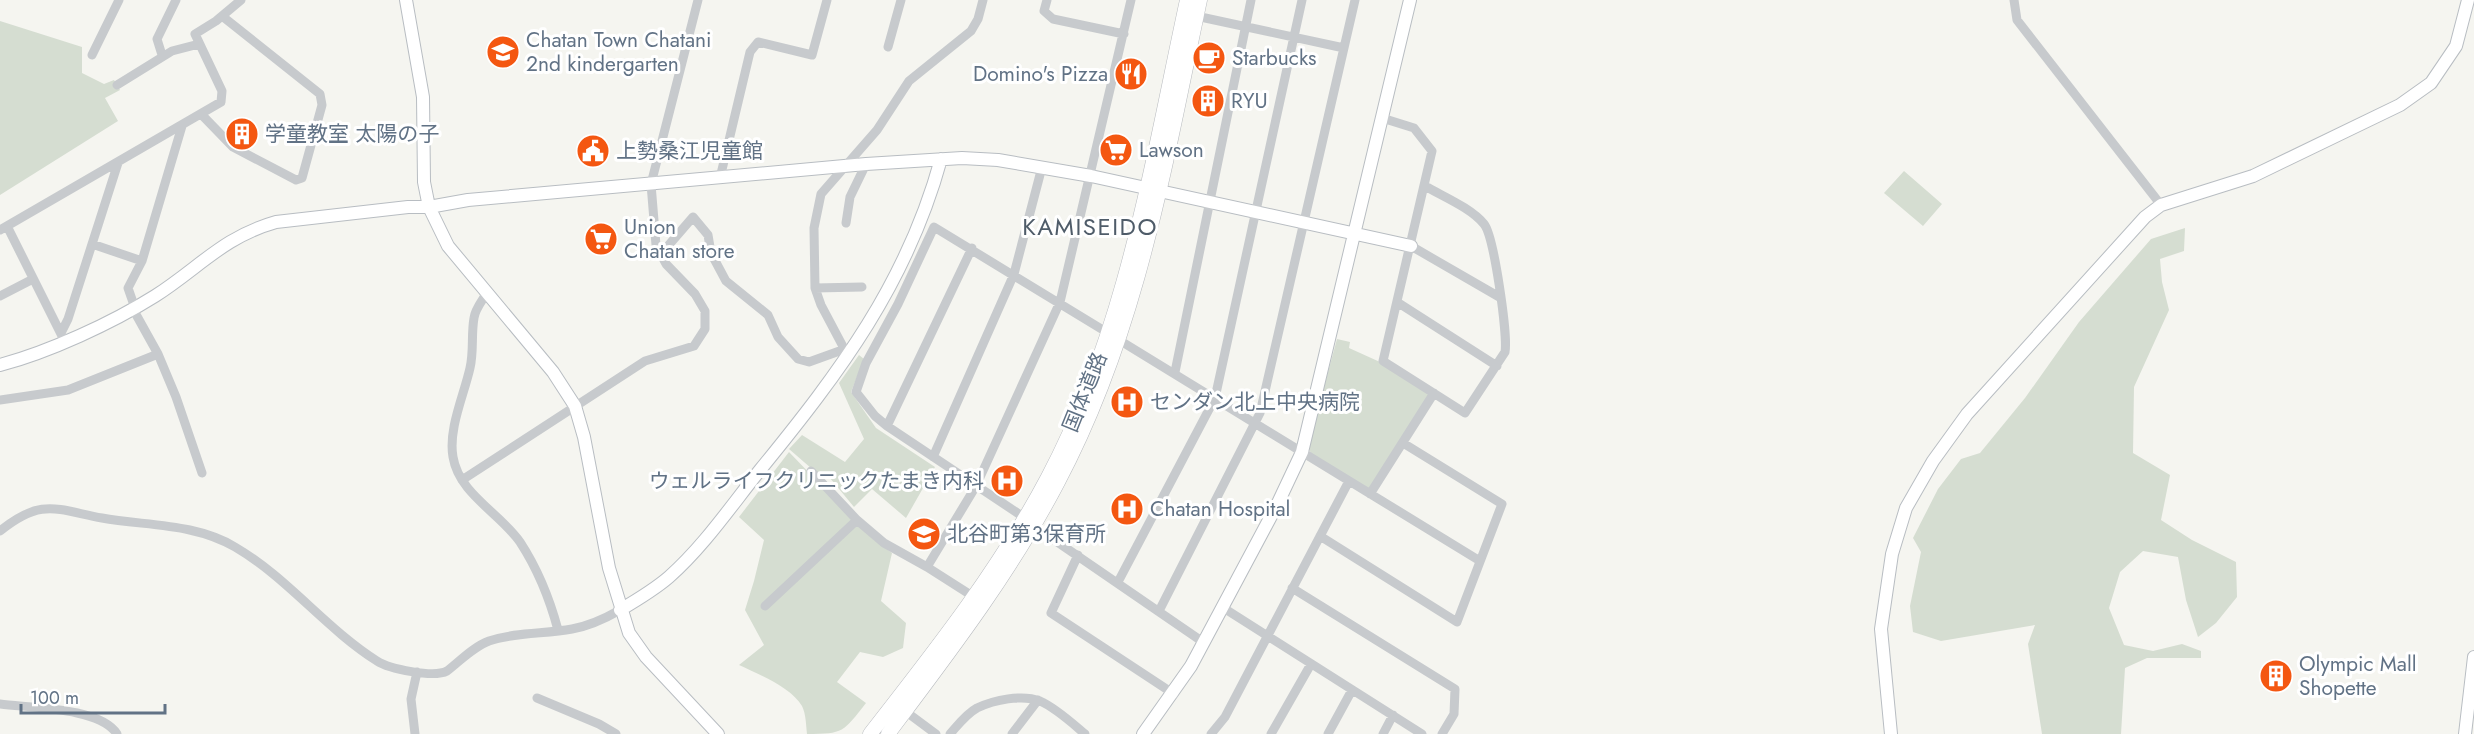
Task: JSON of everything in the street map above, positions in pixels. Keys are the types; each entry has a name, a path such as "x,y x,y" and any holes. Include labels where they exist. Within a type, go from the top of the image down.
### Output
{"main road":[{"name":"国体道路","path":"1113,336 1187,0"},
{"name":"国体道路","path":"888,734 981,607 1079,440 1113,336 1139,278 1160,192 1200,0"},
{"name":"国体道路","path":"870,734 1029,522"}],"street":[{"path":"92,55 119,0"},
{"path":"162,55 157,39 176,0"},
{"path":"63,337 3,228 220,102 223,96 195,34 241,0"},
{"path":"406,0 423,96 424,182 429,207 448,246 553,372 575,406 585,437 609,568 620,610 629,633 637,647 718,734"},
{"path":"462,480 645,362 694,346 705,329 705,311 695,294 666,264 656,245 651,184 698,0"},
{"path":"720,178 750,52 758,42 812,55 827,0"},
{"path":"888,46 901,0"},
{"path":"847,352 821,305 815,288 814,228 821,194 876,130 909,81 971,31 978,19 983,0"},
{"path":"1047,0 1044,11 1053,19 1124,34"},
{"path":"927,567 976,486 1060,302 1131,0"},
{"path":"1174,372 1251,0"},
{"path":"1118,582 1215,398 1302,0"},
{"path":"1159,611 1256,424 1260,412 1355,0"},
{"path":"1143,734 1174,694 1277,505 1302,452 1410,0"},
{"path":"2014,0 2017,20 2161,205"},
{"path":"1891,734 1881,629 1892,554 1906,508 1933,461 1967,414 2145,217 2161,205 2253,176 2400,105 2431,83 2456,46 2468,0"},
{"path":"201,114 233,147 296,180 302,178 322,105 320,94 222,16"},
{"path":"1196,16 1344,48"},
{"path":"117,85 150,66 162,55 199,44"},
{"path":"1382,118 1414,128 1432,151 1383,361 1466,413 1505,352 1507,341 1501,298 1486,226 1478,218 1425,186"},
{"path":"182,126 142,261 128,288 134,308 158,354 176,397 202,473"},
{"path":"0,365 25,358 63,337 134,308 157,295 227,243 258,227 295,218 429,207 468,200 941,159 998,160 1091,176 1410,246 1501,298"},
{"path":"0,531 26,513 51,509 190,530 219,538 269,568 332,625 378,662 417,672 442,674 487,642 509,636 573,629 606,618 668,579 702,543 870,324 904,259 932,192 941,159"},
{"path":"63,337 118,163"},
{"path":"846,223 850,197 866,164"},
{"path":"933,457 1014,274 1042,167"},
{"path":"661,254 693,218 708,235 711,253 726,281 768,315 778,337 798,359 809,362 847,352"},
{"path":"1203,642 887,426 875,416 856,392 866,363 934,227 972,248 1480,561"},
{"path":"92,244 142,261"},
{"path":"887,426 972,248"},
{"path":"0,296 33,279"},
{"path":"815,288 861,287"},
{"path":"486,294 474,318 473,355 454,433 453,457 462,480 476,497 506,525 519,542 545,592 558,630"},
{"path":"1397,303 1497,366"},
{"path":"0,400 68,390 158,354"},
{"path":"1370,495 1434,393"},
{"path":"1320,536 1457,622 1502,504 1403,443"},
{"path":"811,471 857,520 884,543 974,597"},
{"path":"1211,734 1225,717 1349,481"},
{"path":"765,606 857,520"},
{"path":"1078,555 1051,613 1174,694"},
{"path":"1292,588 1455,689 1454,714 1442,734"},
{"path":"1222,607 1422,734"},
{"path":"2464,734 2474,657"},
{"path":"1271,734 1311,664"},
{"path":"415,734 411,699 417,672"},
{"path":"1328,734 1352,690"},
{"path":"537,698 599,724 616,734"},
{"path":"951,734 964,718 976,709 1006,700 1038,700 1080,732"},
{"path":"1012,734 1038,700"},
{"path":"0,704 65,709 108,725 117,734"},
{"path":"905,711 936,734"},
{"path":"1383,734 1393,715"}],"shaded area":[{"path":"0,21 82,47 82,73 104,84 114,80 120,90 105,98 118,121 0,195"},
{"path":"1904,171 1942,204 1923,226 1884,193"},
{"path":"2185,228 2184,251 2160,259 2162,282 2169,310 2134,387 2133,453 2170,475 2161,520 2192,540 2236,562 2237,597 2216,623 2198,637 2186,600 2178,557 2143,551 2120,572 2109,608 2124,645 2153,651 2182,644 2201,651 2201,658 2147,658 2125,668 2121,734 2042,734 2028,644 2035,625 1941,641 1913,632 1910,606 1921,552 1913,538 1938,489 1961,459 1980,453 2025,398 2079,322 2151,239"},
{"path":"1337,339 1350,342 1349,348 1380,362 1431,394 1370,491 1311,454 1308,446"},
{"path":"859,355 864,359 851,392 876,428 935,467 906,518 872,489 854,507 825,472 819,475 789,449 802,435 845,462 864,439 839,383"},
{"path":"789,452 873,539 892,553 881,601 906,623 903,648 883,657 860,652 837,682 866,703 847,726 836,732 807,734 804,712 797,699 774,682 739,665 764,645 745,610 764,540 739,517"}],"place":[{"name":"Chatan Town Chatani 2nd kindergarten","path":"503,52"},
{"name":"Starbucks","path":"1209,58"},
{"name":"Domino's Pizza","path":"1131,74"},
{"name":"RYU","path":"1208,101"},
{"name":"学童教室 太陽の子","path":"242,134"},
{"name":"Lawson","path":"1116,150"},
{"name":"上勢桑江児童館","path":"593,151"},
{"name":"Union Chatan store","path":"601,239"},
{"name":"センダン北上中央病院","path":"1127,402"},
{"name":"ウェルライフクリニックたまき内科","path":"1007,481"},
{"name":"Chatan Hospital","path":"1127,509"},
{"name":"北谷町第３保育所","path":"924,534"},
{"name":"Olympic Mall Shopette","path":"2276,676"}],"district":[{"name":"KAMISEIDO","path":"1090,227"}]}
